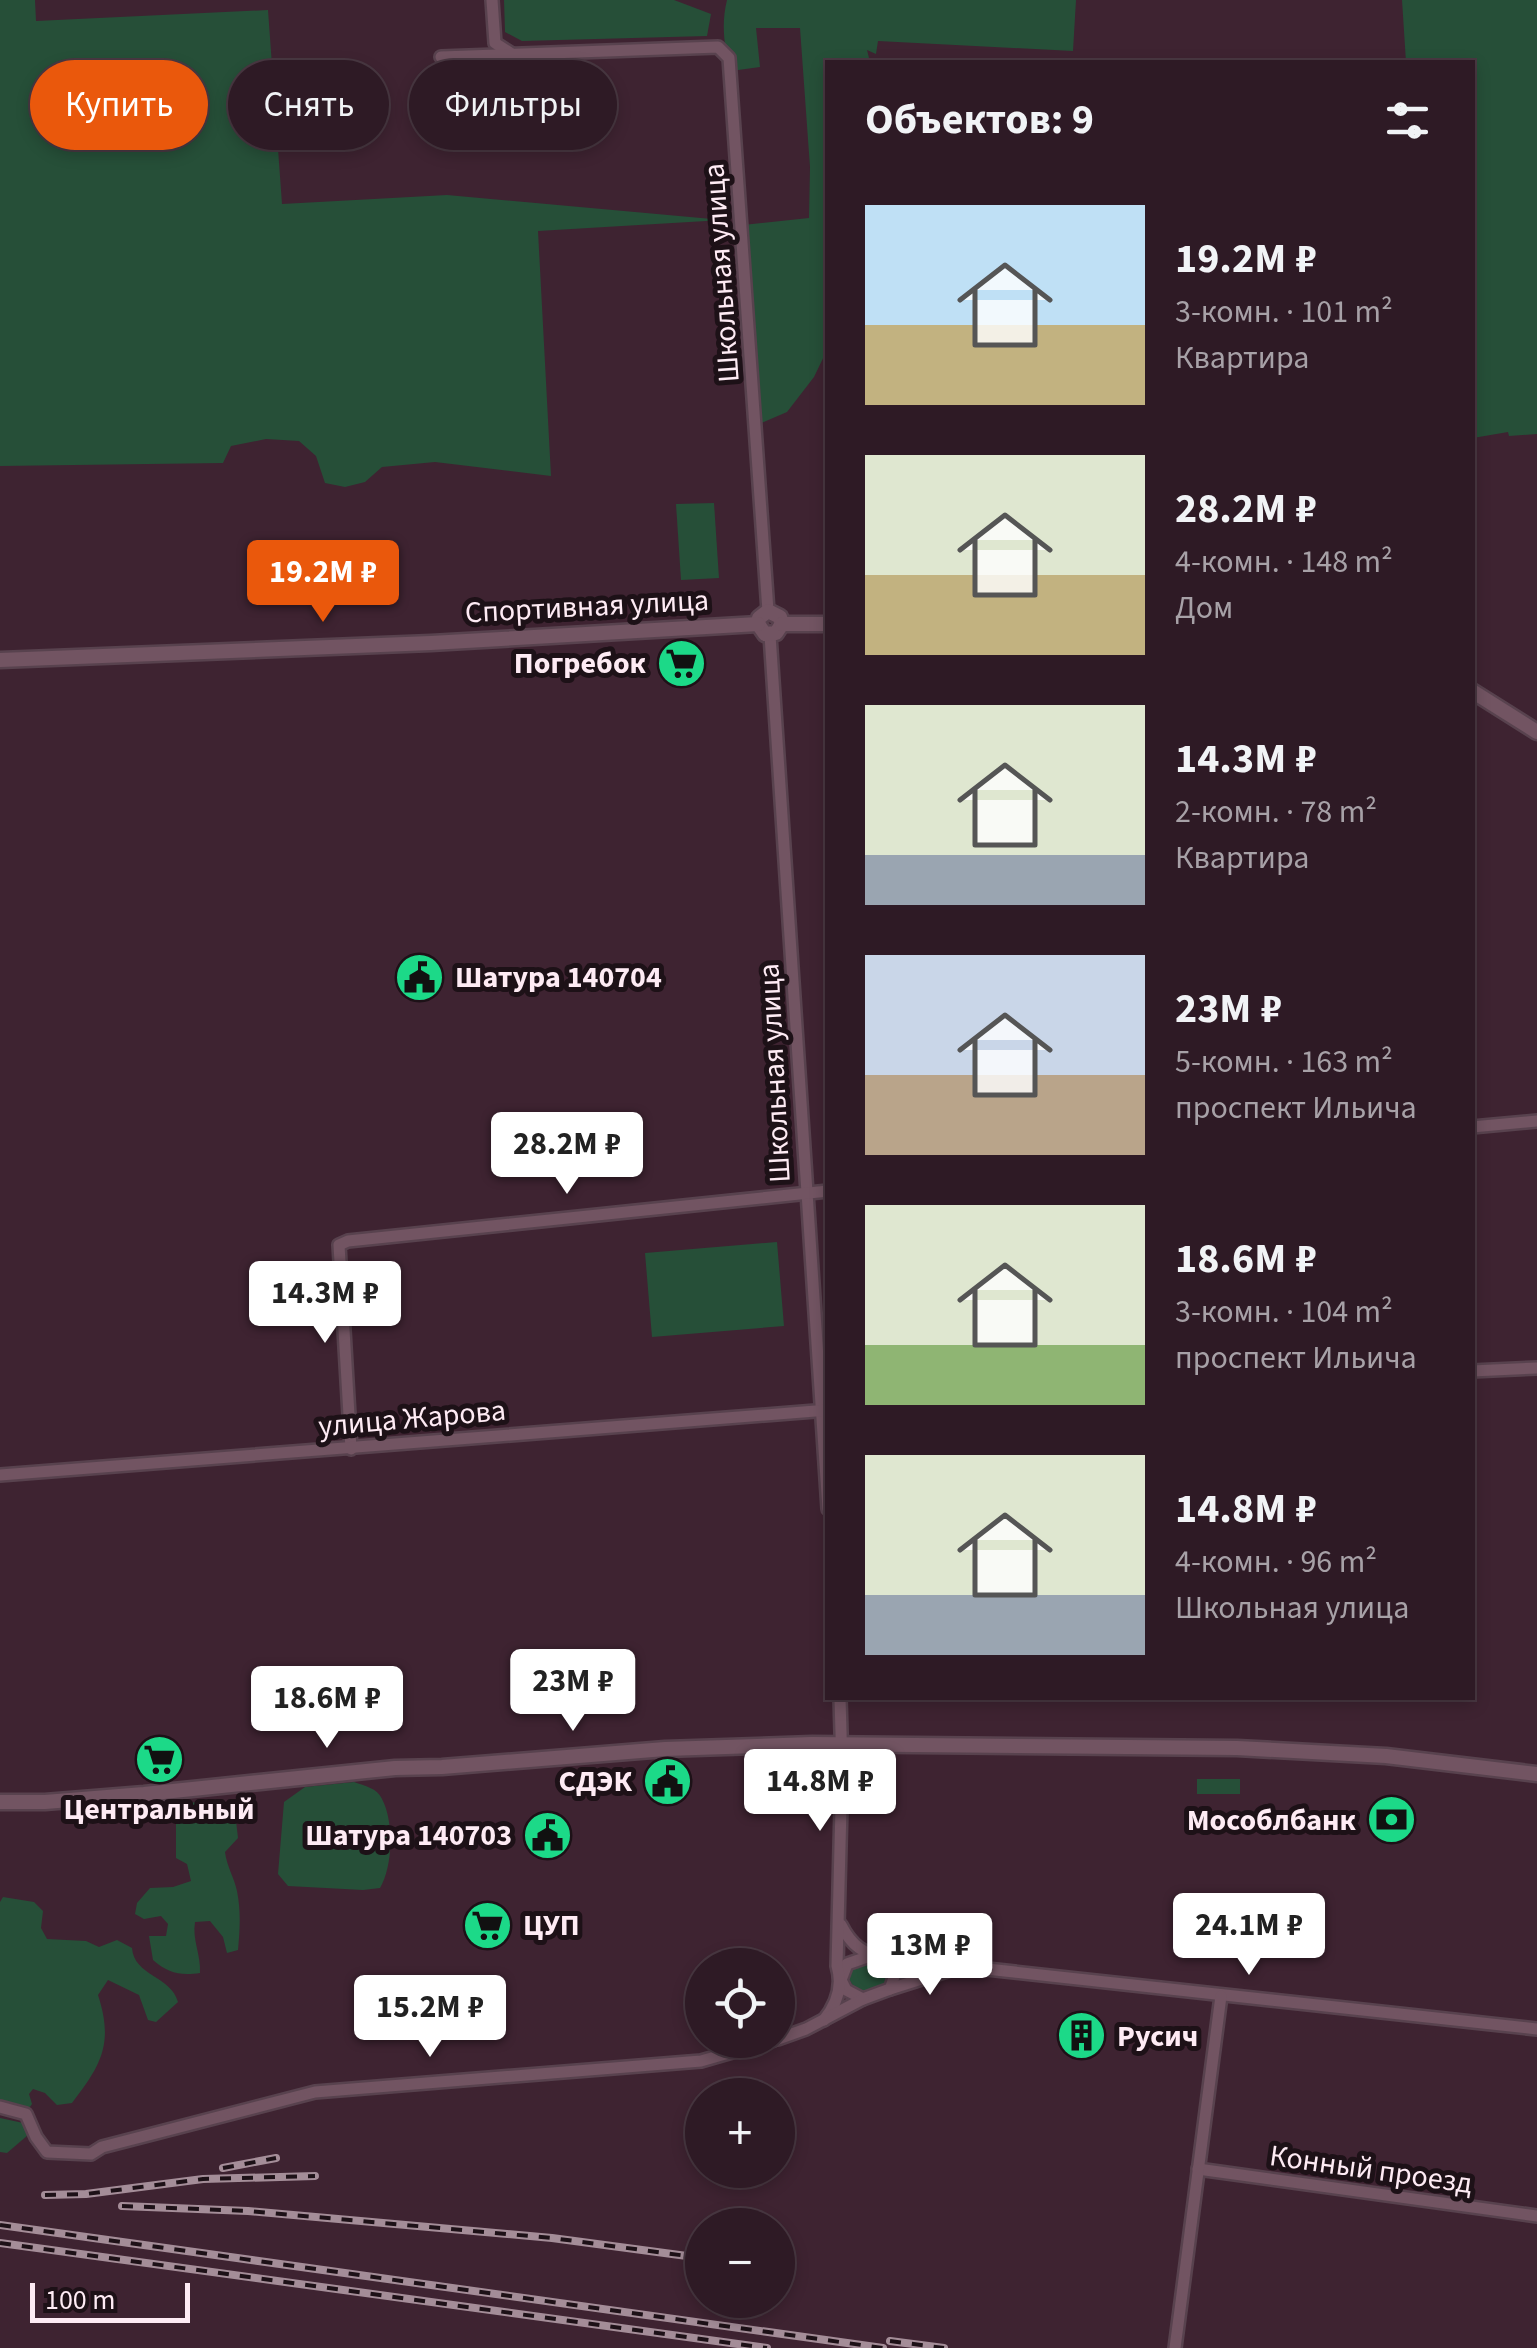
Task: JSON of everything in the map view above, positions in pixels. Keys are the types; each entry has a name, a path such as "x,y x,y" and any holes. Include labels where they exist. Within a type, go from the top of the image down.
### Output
{"street":[{"path":"492,0 494,43 516,56"},
{"name":"Школьная улица","path":"516,56 718,47 725,52 731,71 737,148 768,612"},
{"path":"441,57 516,56"},
{"path":"776,630 775,613 768,612 759,618 760,630 776,630 825,624"},
{"name":"Спортивная улица","path":"0,660 432,643 758,624"},
{"name":"Школьная улица","path":"776,630 806,1193 825,1410"},
{"path":"1475,692 1537,732"},
{"path":"1475,1127 1537,1121"},
{"path":"351,1449 338,1245 825,1191"},
{"path":"1475,1371 1537,1368"},
{"name":"улица Жарова","path":"0,1475 825,1410"},
{"path":"840,1700 837,1966 846,1990 863,2000"},
{"path":"0,1802 665,1749 842,1744 1238,1748 1386,1756 1537,1774"},
{"path":"839,1922 847,1936 870,1956"},
{"path":"824,2020 833,2010 848,1964 870,1956 1537,2030"},
{"path":"886,1958 894,1967 890,1990"},
{"path":"795,2031 863,2000 956,1968"},
{"path":"1175,2348 1221,1996"},
{"path":"0,2107 26,2114 47,2152 91,2154 102,2147 314,2092 708,2058"},
{"name":"Конный проезд","path":"1198,2169 1537,2216"}],"green space":[{"path":"0,0 35,0 36,21 268,10 272,60 228,60 228,150 278,150 282,204 447,195 723,220 538,231 551,476 435,462 382,467 365,482 345,487 325,483 316,456 299,441 266,439 231,446 223,463 0,466"},
{"path":"504,0 674,0 711,14 707,36 522,41 505,32"},
{"path":"727,0 1076,0 1073,51 878,41 876,54 867,50 870,60 825,60 825,354 814,377 787,412 757,425 743,225 809,218 810,167 800,28 756,28 760,67 731,71 724,18"},
{"path":"1402,0 1537,0 1537,434 1509,436 1508,432 1475,438 1475,60 1406,60"},
{"path":"714,503 719,578 681,580 676,504"},
{"path":"777,1242 784,1326 652,1337 645,1253"},
{"path":"1197,1779 1240,1779 1240,1794 1197,1794"},
{"path":"354,1782 377,1792 386,1808 390,1856 380,1888 288,1886 278,1874 284,1802 305,1787"},
{"path":"188,1803 222,1803 217,1815 223,1821 235,1812 238,1838 225,1852 238,1898 238,1950 227,1953 223,1937 210,1921 195,1922 200,1973 175,1972 153,1960 149,1936 166,1936 168,1924 161,1916 144,1919 135,1914 137,1903 150,1888 191,1881 187,1864 176,1858 176,1820"},
{"path":"3,1897 34,1902 43,1911 41,1928 47,1939 86,1941 99,1947 117,1940 132,1948 139,1965 168,1987 178,2002 156,2022 148,2020 139,1995 108,1980 98,1995 105,2027 102,2053 72,2103 57,2105 45,2093 33,2089 27,2111 0,2102"},
{"path":"856,1962 885,1967 889,1979 885,1985 863,1994 857,1992 847,1976"},
{"path":"0,2118 28,2124 28,2135 7,2153 0,2152"}],"railway":[{"path":"223,2168 276,2158"},
{"path":"45,2195 86,2194 203,2179 315,2176"},
{"path":"122,2206 248,2211 552,2238 685,2256"},
{"path":"0,2225 883,2348"},
{"path":"0,2243 767,2348"},
{"path":"890,2341 944,2348"}],"place":[{"name":"Погребок","path":"681,663"},
{"name":"Шатура 140704","path":"420,977"},
{"name":"Центральный","path":"159,1760"},
{"name":"СДЭК","path":"667,1781"},
{"name":"Мособлбанк","path":"1391,1820"},
{"name":"Шатура 140703","path":"547,1835"},
{"name":"ЦУП","path":"488,1925"},
{"name":"Русич","path":"1082,2036"}]}
